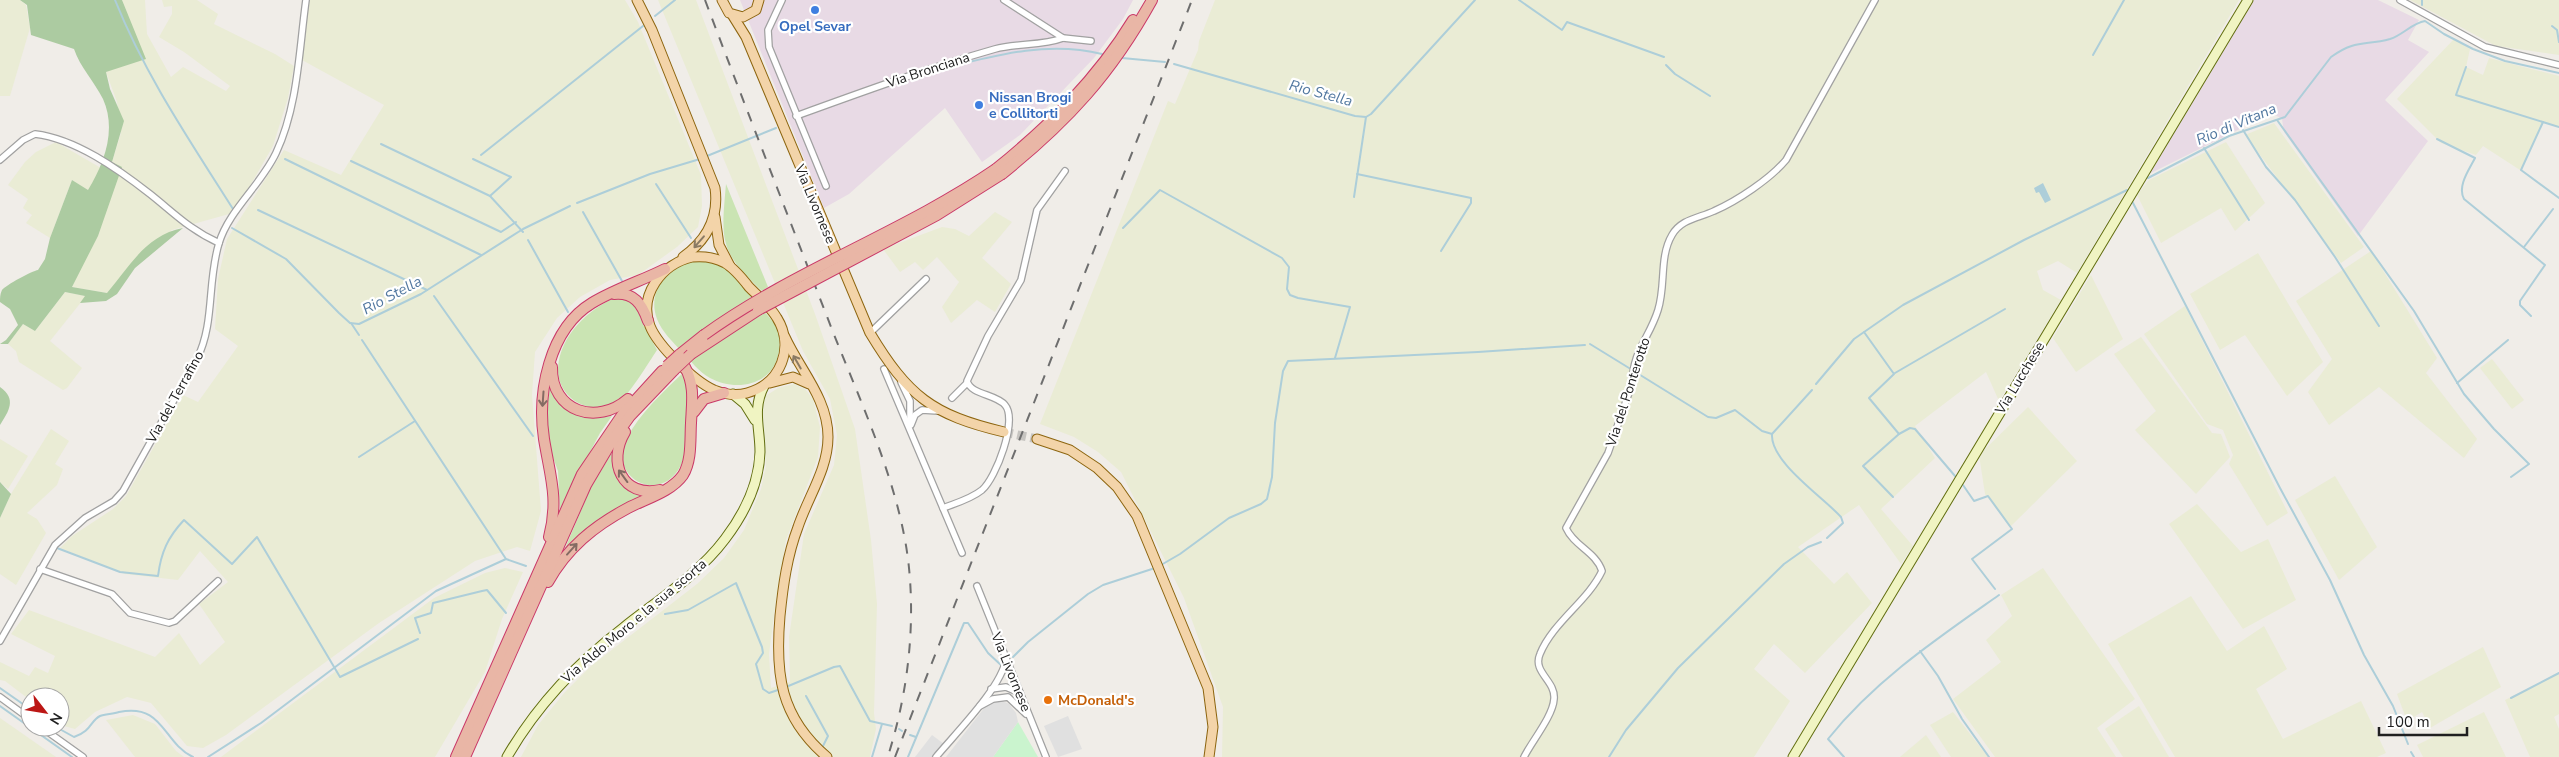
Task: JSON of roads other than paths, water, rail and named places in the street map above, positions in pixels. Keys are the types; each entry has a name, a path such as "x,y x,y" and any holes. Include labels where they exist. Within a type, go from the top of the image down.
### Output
{"highway":[{"path":"666,489 651,491 636,488 621,475 616,461 620,440 679,355 738,312 945,202 999,171 1073,100 1114,50 1145,0"},
{"path":"554,351 552,370 559,394 571,407 589,413 603,414 614,410 706,342 758,310 937,215 1033,149 1084,99 1128,43 1152,0"},
{"path":"531,589 549,537 554,513 554,486 544,441 542,416 544,388 554,351 571,321 586,307 603,296 669,266"},
{"path":"603,296 619,294 630,296 640,304 648,321"},
{"path":"526,619 562,560 585,535 607,520 666,489 678,480 687,466 690,453 693,388 685,367"},
{"path":"456,757 582,474 622,415 668,369"},
{"path":"465,757 586,485 612,441 653,390"},
{"path":"691,420 701,401 728,393"}],"main road":[{"path":"637,0 701,150 715,188 715,212 719,245 732,268 776,316 796,361 812,386 825,414 828,435 827,453 791,547 782,595 777,645 780,677 791,713 809,740 827,757"},
{"name":"Via Livornese","path":"722,0 726,9 733,16 746,37 870,333 891,370"},
{"path":"746,37 748,24 759,0"},
{"name":"Via Lucchese","path":"1793,757 2248,0"},
{"path":"733,16 743,18 752,14"},
{"path":"715,212 710,227 700,242 669,266 651,291 648,302 648,321 660,342 708,387 728,393 746,393 781,378 793,377 812,386"},
{"path":"669,266 692,258 706,257 719,260 732,268"},
{"path":"766,385 782,364 785,337"},
{"path":"891,370 915,394 944,413 967,423 1004,432"},
{"name":"Via Aldo Moro e la sua scorta","path":"508,757 533,716 574,669 682,583 724,540 740,517 754,486 760,455 756,423 757,403 766,385"},
{"name":"Via Aldo Moro e la sua scorta","path":"728,393 748,408 756,423"},
{"path":"1037,439 1078,454 1111,480 1137,516 1208,688 1213,727 1209,757"}],"street":[{"name":"Via del Terrafino","path":"0,641 40,569 60,539 85,518 114,501 123,491 197,359 208,329 219,243 236,213 267,170 283,136 293,98 306,0"},
{"path":"782,0 768,30 768,41 796,116 826,186"},
{"path":"1004,0 1063,38 1091,41"},
{"name":"Via del Ponterotto","path":"1524,757 1554,699 1552,688 1539,666 1540,654 1571,608 1602,571 1594,557 1574,539 1566,528 1608,453 1632,384 1631,375 1643,339 1658,309 1664,256 1672,234 1686,221 1716,211 1778,169 1786,160 1876,0"},
{"path":"2400,0 2485,47 2559,65"},
{"name":"Via Bronciana","path":"796,116 908,76 976,55 1008,46 1063,38"},
{"path":"0,160 23,140 35,134 58,139 123,174 198,234 219,243"},
{"path":"952,398 967,383 988,336 1022,280 1037,210 1064,171"},
{"path":"870,333 926,280"},
{"name":"Via Livornese","path":"891,370 910,401 911,430"},
{"name":"Via Livornese","path":"891,370 911,430 962,553"},
{"path":"943,508 971,497 985,486 1010,427 1010,414 1005,404 967,383"},
{"path":"911,430 915,416 922,410 944,413"},
{"path":"40,569 112,594 130,614 169,623 174,621 218,581"},
{"name":"Via Livornese","path":"977,586 1046,757"},
{"path":"936,757 991,689 1004,667 1006,657"},
{"path":"991,689 1006,687 1020,694"},
{"path":"0,697 20,712"},
{"path":"978,707 993,699 1008,697 1018,705 1033,725"},
{"path":"56,737 83,757"}],"water":[{"path":"2043,183 2051,200 2045,203 2039,192 2036,193 2034,188"}],"waterway":[{"name":"Rio Stella","path":"115,0 154,81 233,209"},
{"path":"655,16 675,0"},
{"name":"Rio Stella","path":"1174,64 1355,116 1366,117 1371,114 1475,0"},
{"path":"1519,0 1562,30 1567,22 1664,57"},
{"path":"2093,55 2124,0"},
{"path":"2422,0 2422,5"},
{"name":"Rio di Vitana","path":"2148,178 2229,136 2285,117 2331,57 2354,45 2390,39 2420,22 2425,21 2444,34 2473,49 2505,61 2559,73"},
{"path":"481,155 643,26"},
{"path":"2552,26 2557,30 2559,42"},
{"name":"Rio Stella","path":"949,67 1006,54 1044,49 1083,50 1102,54"},
{"name":"Rio Stella","path":"1122,58 1165,62"},
{"path":"1666,65 1675,74 1710,96"},
{"path":"2466,67 2456,95 2559,127"},
{"path":"1354,197 1366,117"},
{"path":"2277,120 2414,311 2464,394 2494,429 2529,464 2511,477"},
{"path":"2543,122 2521,170 2559,198"},
{"name":"Rio Stella","path":"707,156 776,128"},
{"path":"2243,130 2266,167 2295,200 2335,257 2379,326"},
{"path":"2437,139 2475,158 2463,183 2462,194 2464,199 2545,265 2520,301 2520,305 2531,316"},
{"path":"381,144 490,196 523,232"},
{"path":"2204,148 2249,220"},
{"path":"285,159 481,255"},
{"path":"473,159 511,177 490,196"},
{"name":"Rio Stella","path":"577,203 650,174 700,159"},
{"path":"351,161 501,232 516,222"},
{"path":"1357,174 1471,198 1471,203 1441,251"},
{"path":"656,184 691,238"},
{"path":"1123,228 1160,190 1282,258 1289,267 1287,289 1290,295 1350,307 1335,358"},
{"path":"1816,384 1854,339 1903,305 2024,240 2127,190"},
{"path":"2132,201 2280,488 2330,580 2364,655 2393,706 2408,744"},
{"name":"Rio Stella","path":"232,228 286,259 350,323 359,324 421,294 523,229 570,206"},
{"path":"2524,247 2553,209"},
{"path":"258,210 427,290"},
{"path":"583,212 622,281"},
{"path":"528,240 568,312"},
{"path":"434,296 533,436"},
{"path":"1895,373 2005,309"},
{"path":"351,323 359,335"},
{"path":"1864,332 1894,374 1869,398 1899,434 1910,428 1915,429 1955,476"},
{"path":"362,340 506,559 526,566"},
{"path":"2457,383 2508,340"},
{"path":"1590,344 1629,368"},
{"path":"1161,565 1180,554 1229,518 1261,504 1267,499 1272,477 1275,423 1283,371 1288,361 1585,345"},
{"path":"1637,373 1708,417 1716,418 1735,410 1762,431 1772,434"},
{"path":"1812,390 1772,434 1779,456 1788,467 1841,517 1843,523 1827,538"},
{"path":"359,457 415,421"},
{"path":"1893,497 1863,466 1899,434"},
{"path":"1963,485 1974,501 1988,496 2012,529 1972,559 1995,589"},
{"path":"57,548 120,572 158,576 166,545 184,520 232,564 257,537 340,677 418,639"},
{"path":"1609,757 1626,730 1678,668 1784,564 1808,547 1821,542"},
{"path":"208,757 261,723 436,591 506,559"},
{"path":"1013,657 1028,642 1088,594 1103,585 1155,568"},
{"path":"665,614 688,610 736,583 762,647 763,653 756,664 763,689 769,693 781,689"},
{"path":"420,633 415,618 431,613 433,603 482,591 487,590 506,613"},
{"path":"1844,757 1828,739 1846,718 1908,661 1999,595"},
{"path":"908,757 964,623 968,623 988,653 1002,666"},
{"path":"1920,651 1938,676 1962,719 1989,757"},
{"path":"786,687 840,666 870,721 892,726"},
{"path":"2511,698 2559,673"},
{"path":"0,688 20,702"},
{"path":"806,696 828,736 822,748"},
{"path":"0,706 72,757"},
{"path":"70,735 74,737 80,735 100,716 134,711 145,713 154,718 175,742 193,757"},
{"path":"872,757 882,724"},
{"path":"910,735 916,737"},
{"path":"2411,752 2414,757"}],"tunnel":[{"path":"1004,432 1037,439"}],"railway":[{"path":"705,0 877,443 896,501 908,559 911,608 905,683 901,708 888,756"},
{"path":"895,757 1192,0"}],"place":[{"name":"Opel Sevar","path":"815,10"},
{"name":"Nissan Brogi e Collitorti","path":"979,105"},
{"name":"McDonald's","path":"1048,700"}]}
